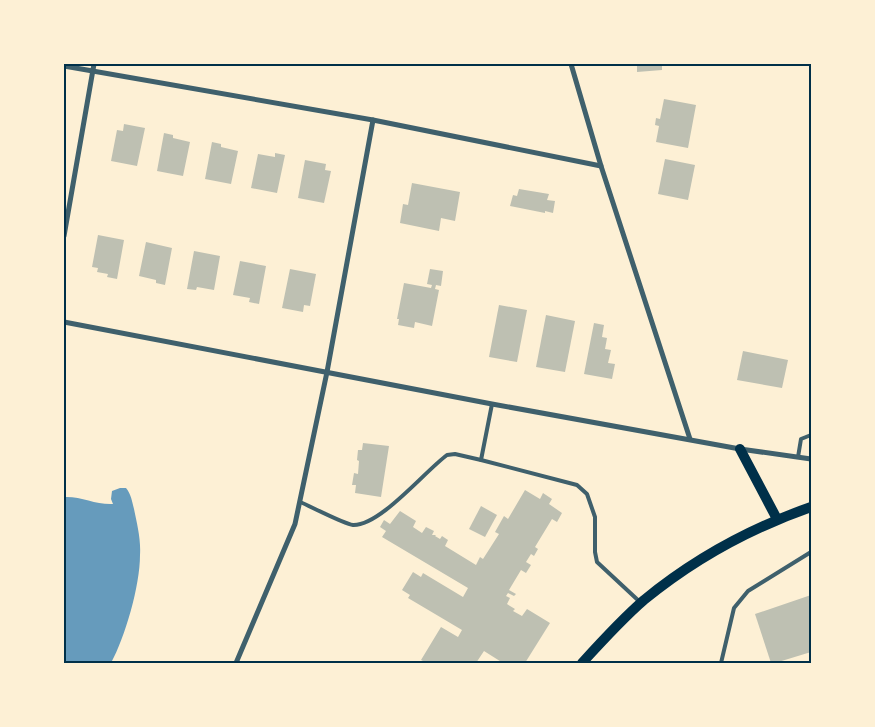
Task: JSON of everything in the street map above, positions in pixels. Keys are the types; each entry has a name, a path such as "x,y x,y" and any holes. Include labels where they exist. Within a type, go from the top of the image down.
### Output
{"main road":[{"path":"740,449 777,519"},
{"path":"582,663 610,632 641,604 693,564 777,519 811,507"}],"street":[{"path":"64,236 94,64"},
{"path":"571,64 601,166 690,439"},
{"path":"64,66 374,120 601,166"},
{"path":"236,663 295,524 327,372 374,120"},
{"path":"64,322 492,404 740,449 811,459"}],"lane":[{"path":"481,460 492,404"},
{"path":"798,457 801,439 811,435"},
{"path":"300,502 351,525 366,523 385,511 447,455 455,454 577,485 587,494 595,517 595,552 597,562 641,604"},
{"path":"721,663 734,608 748,591 811,552"}],"water":[{"path":"126,488 133,503 140,543 135,596 126,626 111,663 64,663 64,497 113,504 111,499 112,491"}],"building":[{"path":"637,64 662,64 662,70 637,72"},
{"path":"664,99 696,105 688,148 656,142 659,126 655,125 656,118 660,119"},
{"path":"124,124 145,128 137,166 111,161 117,130 123,131"},
{"path":"164,133 173,135 173,138 190,142 183,176 157,171"},
{"path":"212,142 221,144 221,147 238,151 231,184 205,179"},
{"path":"275,153 285,155 277,193 251,188 258,154 275,157"},
{"path":"665,159 695,165 688,200 658,194"},
{"path":"305,160 326,164 325,170 331,171 324,203 298,198"},
{"path":"412,183 460,192 455,221 441,218 439,231 400,223 403,204 408,205"},
{"path":"519,189 549,194 547,200 555,201 553,213 510,206 513,195 517,196"},
{"path":"98,235 124,240 117,279 107,277 108,274 97,272 98,268 92,267"},
{"path":"146,242 172,248 165,285 156,283 156,280 139,276"},
{"path":"194,251 220,256 214,290 197,287 196,290 187,289"},
{"path":"240,261 266,266 259,304 249,302 250,298 233,295"},
{"path":"290,269 316,274 310,306 304,305 303,312 282,308"},
{"path":"430,269 443,271 441,286 436,285 435,289 439,290 432,326 415,322 414,328 398,325 399,319 397,319 404,283 431,288 432,285 427,284"},
{"path":"499,305 527,310 517,362 489,357"},
{"path":"546,315 575,321 565,372 536,367"},
{"path":"594,323 604,325 602,337 607,338 605,349 611,350 608,363 615,364 612,379 584,374"},
{"path":"743,351 788,360 782,388 737,380"},
{"path":"363,443 389,446 381,497 355,493 356,485 352,485 354,473 358,474 358,450 362,450"},
{"path":"525,490 540,499 543,493 552,499 549,504 562,513 557,522 552,519 535,547 538,549 534,556 531,554 526,562 531,565 526,573 521,570 509,590 516,594 514,596 508,593 506,596 510,598 507,604 515,609 513,611 522,616 527,609 550,623 525,663 503,663 484,651 476,663 427,663 421,660 441,627 458,637 462,630 408,598 410,595 402,590 413,572 421,577 423,573 463,597 468,588 382,537 386,531 380,527 384,520 390,524 400,511 416,521 413,527 422,533 426,527 434,531 432,535 436,535 440,539 442,536 448,540 445,546 476,565 480,557 483,559 499,534 495,532 504,516 508,519"},
{"path":"481,506 497,515 485,537 469,529"},
{"path":"811,595 811,652 771,663 755,614"}]}
